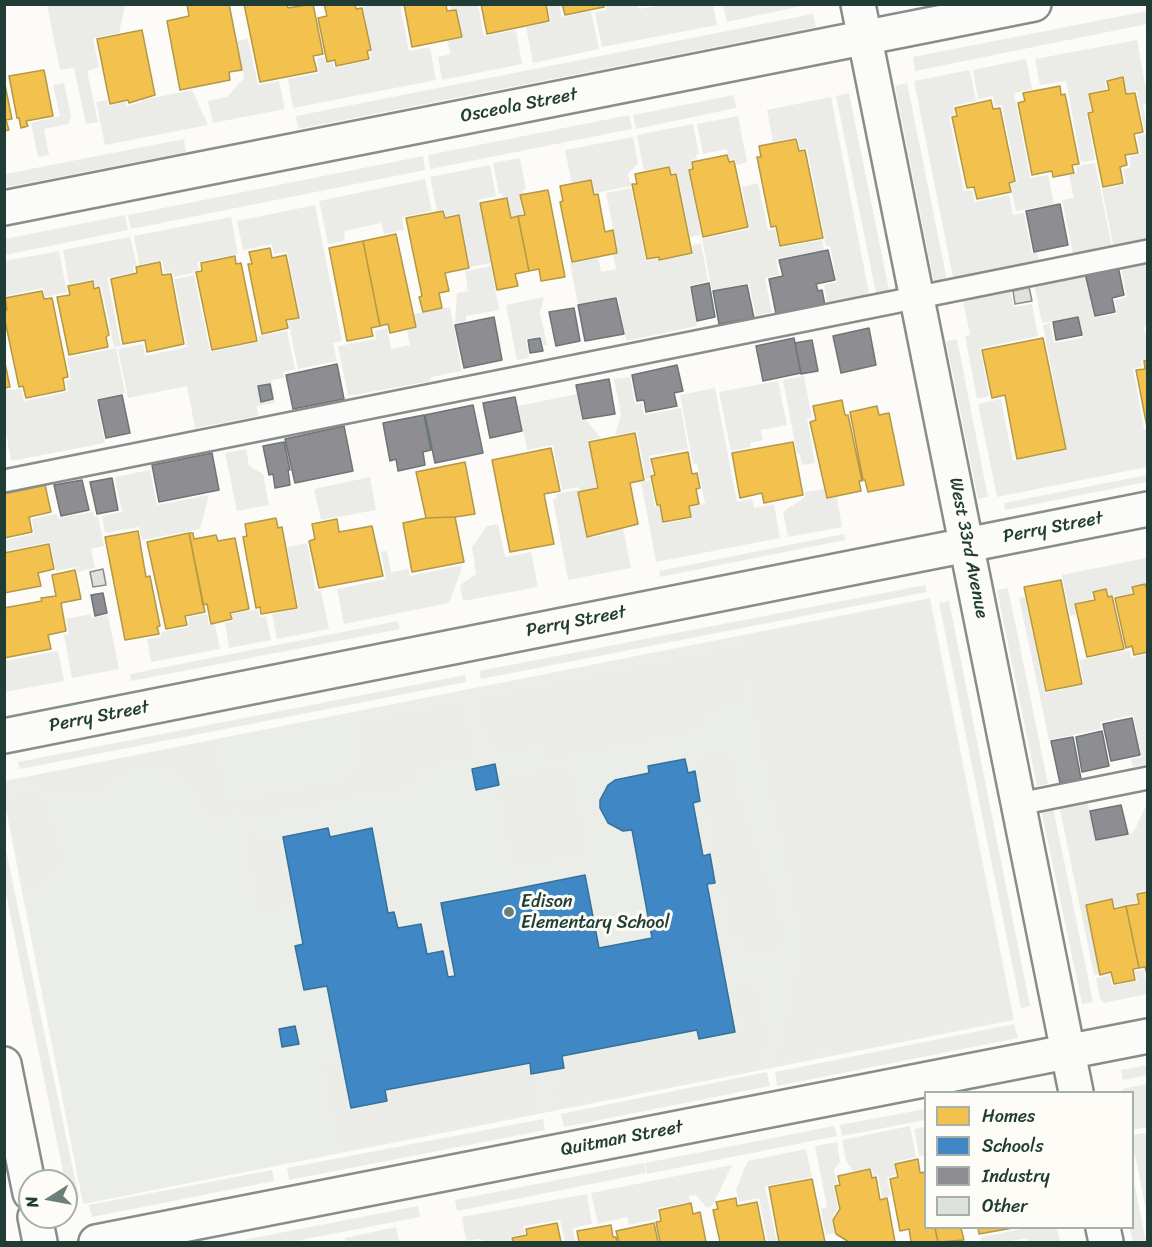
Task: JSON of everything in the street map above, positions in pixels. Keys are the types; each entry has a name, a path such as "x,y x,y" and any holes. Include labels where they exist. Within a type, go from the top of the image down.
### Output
{"street":[{"name":"West 33rd Avenue","path":"858,4 1076,1091"},
{"name":"Osceola Street","path":"4,208 1034,4"},
{"name":"Perry Street","path":"4,736 1148,510"},
{"name":"Quitman Street","path":"96,1242 1148,1036"},
{"path":"4,1064 25,1169"}],"lane":[{"path":"4,481 1148,251"},
{"path":"1019,804 1148,778"}],"shaded area":[{"path":"723,4 811,4 727,22 723,5"},
{"path":"47,5 125,5 119,33 93,38 99,67 87,71 98,122 86,124 74,68 60,70"},
{"path":"363,5 400,5 409,51 430,47 436,80 293,108 288,79 319,73 317,58 324,57 326,64 333,63 334,68 371,60 370,54 372,53"},
{"path":"450,5 478,5 484,36 516,30 522,64 442,80 438,57 450,54 448,41 463,38 457,10 451,10"},
{"path":"548,5 559,5 562,17 591,11 599,49 533,63 526,27 551,22"},
{"path":"606,5 638,5 639,9 661,5 713,5 717,25 602,47 595,12 606,10"},
{"path":"1147,11 1147,24 915,71 913,57"},
{"path":"813,14 816,27 298,129 296,116"},
{"path":"248,39 258,85 279,81 285,109 213,123 208,101 227,97 244,78 237,41"},
{"path":"1137,40 1147,95 1147,103 1143,104 1147,131 1145,132 1137,91 1127,93 1124,76 1105,80 1106,89 1088,93 1091,111 1086,112 1095,160 1081,162 1066,81 1040,85 1035,59"},
{"path":"1026,59 1032,89 1014,93 1030,178 1048,175 1054,204 1016,211 1010,183 1017,182 1002,105 995,106 993,96 978,99 973,70"},
{"path":"970,70 976,101 953,106 954,115 949,116 964,191 972,190 975,202 1009,195 1013,215 1024,213 1032,253 1037,252 1039,262 953,278 914,81"},
{"path":"64,83 71,116 68,124 44,129 49,155 38,157 31,123 60,116 53,85"},
{"path":"907,83 947,280 934,282 895,86"},
{"path":"192,90 208,125 105,145 96,102 107,100 108,106 126,102 127,106 142,102 142,100"},
{"path":"849,93 889,290 876,293 836,96"},
{"path":"734,95 736,108 636,129 633,115"},
{"path":"831,97 869,294 827,302 824,285 837,282 830,246 826,246 807,148 800,149 797,137 773,142 767,110"},
{"path":"629,115 632,129 430,169 428,155"},
{"path":"738,116 747,162 737,165 735,159 729,160 727,149 703,154 697,124"},
{"path":"693,124 699,154 696,155 697,159 691,160 692,168 688,169 701,235 690,237 677,173 671,173 669,166 644,171 637,135"},
{"path":"1147,134 1147,238 1113,245 1102,189 1126,184 1123,169 1131,167 1129,157 1141,154 1137,136"},
{"path":"633,137 638,163 628,174 631,186 595,193 592,179 572,183 565,150"},
{"path":"184,139 186,152 7,187 5,174"},
{"path":"423,156 425,170 131,229 128,215"},
{"path":"520,158 526,189 519,195 523,214 512,217 508,197 503,198 502,193 499,194 493,163"},
{"path":"1095,163 1112,247 1073,254 1062,200 1074,198 1069,175 1077,173 1076,166"},
{"path":"490,165 496,196 478,200 491,263 470,267 460,214 446,216 444,209 437,211 430,177"},
{"path":"425,179 432,211 402,217 404,230 384,234 381,223 344,231 345,241 328,244 319,201"},
{"path":"758,183 768,230 775,229 779,248 822,240 824,250 776,259 779,275 765,278 772,312 756,316 749,283 712,291 702,239 750,229 742,187"},
{"path":"631,188 646,261 693,254 692,245 701,243 708,281 689,286 697,326 626,341 618,297 578,305 570,263 598,258 601,272 616,269 613,255 618,253 606,193"},
{"path":"315,205 342,341 333,343 337,361 298,369 288,321 301,319 287,252 274,254 272,244 243,250 237,221"},
{"path":"125,215 128,230 5,255 5,239"},
{"path":"231,217 238,254 197,262 199,270 174,277 172,271 165,273 162,260 139,265 134,236"},
{"path":"130,237 137,265 133,266 134,272 107,278 121,346 114,347 101,285 95,286 94,279 69,284 63,250"},
{"path":"59,251 67,292 45,297 43,288 5,296 5,261"},
{"path":"1147,263 1148,326 1144,327 1147,359 1141,361 1142,366 1133,369 1144,429 1147,429 1147,467 997,497 978,404 1001,399 1013,461 1067,450 1043,325 1050,323 1054,343 1083,338 1079,316 1042,323 1034,284 1085,274 1094,318 1117,314 1115,300 1127,297 1121,268"},
{"path":"491,266 499,310 466,316 466,321 455,323 457,293 468,291 465,271"},
{"path":"194,275 210,352 259,342 259,336 287,331 295,369 283,372 284,378 271,380 275,403 257,406 258,416 195,428 187,386 128,398 118,349 143,344 145,356 187,347 174,279"},
{"path":"1010,291 1014,307 1032,304 1038,336 980,348 989,396 977,399 965,336 970,335 963,300"},
{"path":"544,297 540,313 547,345 543,345 541,336 526,339 529,358 517,360 506,305"},
{"path":"450,307 462,371 431,377 431,381 348,396 338,346 376,339 375,331 387,328 391,349 410,345 407,330 417,328 414,314"},
{"path":"957,339 988,497 978,499 946,341"},
{"path":"116,348 125,393 96,399 105,443 11,461 5,427 5,390 21,389 24,401 68,392 66,381 71,379 67,358"},
{"path":"804,376 812,418 807,419 815,463 802,465 800,454 797,454 783,380"},
{"path":"630,377 635,404 642,403 644,415 681,408 688,449 649,456 652,473 650,478 646,479 637,431 615,435 621,415 614,379"},
{"path":"778,381 787,425 761,430 763,440 750,443 751,447 731,451 719,392"},
{"path":"715,388 737,502 752,499 754,508 774,504 780,538 656,562 641,482 650,480 655,506 659,506 663,524 692,518 690,507 705,504 697,464 693,464 680,395"},
{"path":"577,394 582,421 586,420 601,438 588,440 597,487 580,491 578,487 562,490 553,445 527,450 518,406"},
{"path":"246,449 249,466 263,474 269,505 237,511 225,453"},
{"path":"150,470 157,505 209,495 200,529 142,540 139,527 105,533 102,516 122,512 115,477"},
{"path":"1147,475 1147,482 1005,510 1004,503"},
{"path":"370,477 376,510 321,520 314,489"},
{"path":"824,489 826,499 837,497 842,527 788,537 783,512 805,497 805,492"},
{"path":"577,490 586,538 611,534 611,530 623,528 631,568 568,580 553,499 557,498 556,494"},
{"path":"93,512 94,517 98,516 104,546 91,549 95,568 77,572 76,567 56,571 50,542 5,551 5,540 34,534 32,519 57,514 58,518"},
{"path":"498,524 505,557 531,552 538,587 463,601 460,585 476,574 472,547 487,526"},
{"path":"844,534 845,540 660,577 659,571"},
{"path":"307,543 316,591 321,591 329,629 277,639 272,614 299,609 287,547"},
{"path":"387,551 391,572 408,569 410,576 463,565 449,603 344,624 337,589 386,579 381,552"},
{"path":"1146,558 1147,590 1145,583 1131,586 1132,593 1114,597 1109,596 1107,589 1091,592 1092,599 1074,603 1076,615 1070,616 1062,575"},
{"path":"925,585 927,592 481,679 479,671"},
{"path":"1008,588 1048,784 1037,786 997,590"},
{"path":"1025,597 1045,693 1084,685 1079,660 1130,650 1131,658 1147,654 1147,764 1133,767 1131,759 1142,757 1133,715 1100,722 1101,729 1049,740 1019,598"},
{"name":"Edison Elementary School","path":"930,598 1014,1020 83,1204 5,804 4,781"},
{"path":"949,601 1030,1006 1021,1008 939,603"},
{"path":"928,602 1012,1015 824,1053 740,640"},
{"path":"258,609 260,617 266,616 271,640 229,648 225,623 233,621 232,614"},
{"path":"91,614 92,618 108,615 119,669 72,678 64,635 69,634 66,619"},
{"path":"207,614 209,625 215,624 220,649 151,662 147,639 161,637 161,632 189,627 188,617"},
{"path":"398,621 400,629 131,681 130,674"},
{"path":"738,647 748,701 721,706 704,717 707,729 548,760 545,745 506,752 487,742 478,698"},
{"path":"58,651 64,681 5,692 5,661"},
{"path":"465,675 466,682 20,769 18,762"},
{"path":"463,701 475,757 416,769 420,784 353,797 349,775 364,755 358,723"},
{"path":"214,741 227,803 348,779 351,797 250,818 237,811 224,820 205,816 194,790 177,775 165,769 153,767 127,771 106,786 99,797 22,785 23,778"},
{"path":"731,750 738,796 780,913 783,946 746,954 742,933 731,935 697,757"},
{"path":"570,765 588,852 513,867 498,792 510,777"},
{"path":"22,792 46,798 63,862 26,892 6,804"},
{"path":"1087,799 1096,841 1133,833 1147,804 1147,890 1136,893 1138,902 1115,907 1112,898 1085,904 1100,974 1094,975 1059,805"},
{"path":"1053,807 1093,1002 1082,1004 1041,809"},
{"path":"252,827 255,827 258,841 278,837 292,906 259,913 246,838"},
{"path":"4,841 73,1169 63,1169 5,889"},
{"path":"802,953 821,1053 776,1062"},
{"path":"1144,970 1147,994 1104,1003 1100,999 1096,978 1110,975 1112,986 1137,981 1135,971"},
{"path":"755,982 762,1024 773,1022 759,1067 559,1107 555,1087 572,1057 694,1035 696,1044 743,1035 735,986"},
{"path":"1014,1024 1018,1038 777,1086 775,1072"},
{"path":"338,1061 348,1111 391,1103 389,1093 527,1066 529,1077 534,1077 540,1109 340,1149 323,1064"},
{"path":"1147,1065 1147,1075 1123,1080 1121,1070"},
{"path":"767,1072 770,1086 564,1127 561,1114"},
{"path":"1147,1084 1147,1127 1134,1130 1134,1091 1123,1091 1122,1089"},
{"path":"924,1109 924,1120 842,1136 840,1125"},
{"path":"543,1119 545,1130 289,1180 287,1168"},
{"path":"834,1126 837,1136 647,1174 645,1163"},
{"path":"910,1126 916,1157 894,1162 896,1175 887,1177 891,1196 882,1198 878,1175 873,1176 872,1168 853,1171 846,1161 842,1140"},
{"path":"924,1127 924,1155 919,1156 914,1129"},
{"path":"1145,1133 1148,1145 1147,1215 1134,1150 1134,1135"},
{"path":"837,1142 840,1162 834,1170 837,1184 833,1185 838,1208 832,1219 835,1233 826,1235 821,1209 827,1207 815,1146"},
{"path":"806,1149 812,1177 765,1186 777,1242 768,1242 759,1198 739,1202 736,1189 748,1161"},
{"path":"644,1163 646,1173 457,1211 455,1200"},
{"path":"732,1165 712,1206 707,1208 696,1195 689,1196 690,1202 657,1208 658,1219 629,1225 627,1217 598,1224 591,1193"},
{"path":"272,1170 274,1181 92,1217 89,1205"},
{"path":"1134,1181 1146,1242 1133,1242 1130,1229 1134,1229"},
{"path":"587,1194 592,1224 573,1228 575,1241 565,1242 560,1220 523,1226 525,1234 510,1237 511,1242 486,1242 479,1239 466,1241 462,1217"},
{"path":"418,1206 420,1217 290,1242 233,1242"},
{"path":"396,1227 399,1242 346,1242 345,1238"},
{"path":"1022,1229 1057,1229 1060,1242 1028,1242 1027,1238 1006,1242 982,1242 981,1237"}],"building: Homes":[{"path":"187,4 229,4 242,70 229,72 230,80 180,90 167,21 189,16"},
{"path":"244,4 287,4 288,8 313,4 323,54 313,56 317,71 260,82"},
{"path":"324,4 355,4 356,9 362,8 371,50 367,51 369,59 336,66 335,60 327,62 318,18 327,16"},
{"path":"404,4 446,4 447,11 456,10 462,37 412,47"},
{"path":"481,4 546,4 549,21 487,34"},
{"path":"562,4 604,4 604,7 565,15"},
{"path":"142,30 155,95 129,103 128,100 110,104 97,39"},
{"path":"44,70 53,116 26,121 28,126 21,128 9,76"},
{"path":"1123,77 1126,94 1135,93 1143,132 1134,134 1138,153 1125,155 1127,165 1120,167 1123,183 1103,187 1088,113 1093,112 1089,94 1109,90 1107,81"},
{"path":"4,80 12,119 6,120 9,130 4,131"},
{"path":"1060,86 1061,95 1065,94 1079,164 1072,165 1074,173 1053,177 1052,171 1032,175 1018,103 1025,101 1023,93"},
{"path":"991,100 993,109 1000,108 1015,181 1009,183 1011,192 977,199 974,187 967,188 952,117 957,116 955,108"},
{"path":"796,139 799,151 805,150 823,238 780,246 776,226 771,227 757,157 761,157 759,146"},
{"path":"727,155 729,162 734,161 748,227 703,237 689,170 693,169 692,162"},
{"path":"669,167 671,175 676,174 692,253 659,260 659,257 647,259 632,184 637,184 635,174"},
{"path":"591,180 594,195 598,194 605,232 613,230 617,253 572,262 560,202 563,201 560,186"},
{"path":"548,190 565,277 541,281 539,269 529,271 518,216 525,215 520,195"},
{"path":"507,198 511,218 518,216 529,271 515,274 518,286 497,290 480,203"},
{"path":"443,211 445,218 459,215 469,268 445,273 449,291 439,293 442,308 423,312 419,297 422,296 406,218"},
{"path":"396,234 416,327 390,333 388,324 380,326 363,241"},
{"path":"363,241 380,326 371,328 373,336 347,341 329,248"},
{"path":"270,248 272,258 286,255 299,318 286,320 288,328 262,334 248,264 252,264 249,252"},
{"path":"235,256 236,264 241,263 257,341 212,350 196,272 202,271 201,263"},
{"path":"160,262 162,275 171,274 184,344 147,352 145,340 123,344 111,279 137,273 136,267"},
{"path":"93,281 94,289 99,287 109,335 106,337 108,347 69,355 57,297 70,295 68,286"},
{"path":"42,291 44,299 52,298 68,377 63,378 65,390 26,398 23,386 19,387 4,316 4,310 7,310 5,298"},
{"path":"1043,338 1066,449 1017,459 1005,395 992,398 982,350"},
{"path":"4,358 10,387 4,388"},
{"path":"1148,360 1147,427 1136,370 1145,369 1144,361"},
{"path":"842,400 845,415 848,415 862,481 859,481 861,491 827,498 810,422 816,420 813,406"},
{"path":"877,406 879,415 889,413 904,485 868,492 865,480 863,480 850,412"},
{"path":"635,433 644,480 630,483 638,524 587,537 578,492 598,488 589,442"},
{"path":"793,442 803,495 764,503 762,493 740,498 732,453"},
{"path":"551,448 560,491 544,494 554,544 510,552 492,460"},
{"path":"688,452 692,474 697,473 700,488 696,489 699,504 689,506 691,517 663,522 651,476 655,475 651,459"},
{"path":"465,462 475,514 426,518 416,472"},
{"path":"45,485 51,512 29,517 32,532 4,538 4,494"},
{"path":"455,517 464,562 412,572 403,523 426,518"},
{"path":"276,518 278,528 282,527 297,608 261,614 260,607 256,608 243,537 247,536 245,524"},
{"path":"337,519 339,532 372,526 383,576 319,588 309,541 315,539 312,524"},
{"path":"138,531 146,577 150,576 160,626 157,627 159,634 125,640 105,537"},
{"path":"189,533 205,612 185,616 187,625 166,629 147,542"},
{"path":"189,533 193,533 194,539 216,535 218,541 235,538 249,609 230,613 232,619 211,624 207,604 203,605"},
{"path":"49,544 54,569 38,573 41,586 4,593 4,553"},
{"path":"75,570 81,599 61,603 66,631 48,635 51,649 4,658 4,608 56,596 52,575"},
{"path":"1061,580 1082,684 1046,691 1024,587"},
{"path":"1145,584 1148,592 1148,652 1134,655 1132,646 1126,648 1115,598 1134,594 1132,587"},
{"path":"1106,589 1108,597 1112,596 1124,649 1087,657 1075,604 1095,600 1093,592"},
{"path":"1148,892 1148,978 1145,967 1139,968 1126,906 1139,904 1137,894"},
{"path":"1112,899 1114,909 1126,906 1139,968 1133,969 1135,980 1114,984 1111,972 1100,975 1086,905"},
{"path":"918,1159 920,1173 924,1172 924,1229 935,1229 938,1242 911,1242 909,1229 900,1231 890,1179 898,1177 895,1164"},
{"path":"870,1169 872,1178 876,1177 880,1200 887,1198 895,1242 849,1242 836,1234 833,1220 840,1209 835,1186 840,1185 838,1176"},
{"path":"812,1179 825,1242 779,1242 769,1187"},
{"path":"736,1198 737,1206 757,1202 765,1242 720,1242 713,1210 718,1209 716,1202"},
{"path":"691,1203 693,1214 700,1212 706,1242 660,1242 656,1222 661,1221 659,1210"},
{"path":"557,1223 561,1242 513,1242 512,1238 527,1235 526,1229"},
{"path":"654,1223 658,1242 619,1242 616,1231"},
{"path":"611,1225 613,1237 616,1237 617,1242 579,1242 577,1231"},
{"path":"935,1229 961,1229 964,1240 938,1242"},
{"path":"978,1229 1007,1229 979,1234"}],"building: Schools":[{"path":"685,759 688,773 695,771 700,801 693,803 703,856 710,854 715,883 707,884 735,1032 699,1039 697,1030 562,1056 564,1068 531,1074 530,1063 385,1090 387,1101 351,1108 327,986 304,990 295,946 303,944 283,837 328,828 330,837 372,828 388,913 394,912 398,928 421,924 427,954 443,951 448,977 455,976 441,903 585,875 599,948 652,938 632,830 623,831 608,823 600,808 600,800 608,785 615,780 649,773 648,766"},
{"path":"495,764 499,785 476,790 472,769"},
{"path":"295,1026 299,1044 282,1047 279,1029"}],"building: Industry":[{"path":"1060,204 1068,245 1034,252 1026,211"},
{"path":"828,250 835,280 816,284 818,291 822,290 825,305 776,314 769,279 783,276 779,260"},
{"path":"1118,266 1124,295 1112,298 1115,312 1095,316 1085,273"},
{"path":"709,283 715,317 697,321 691,287"},
{"path":"747,285 754,318 719,324 713,291"},
{"path":"616,298 624,334 585,341 578,305"},
{"path":"574,308 580,341 556,346 549,312"},
{"path":"494,317 502,360 464,368 455,325"},
{"path":"1078,317 1082,335 1056,340 1053,322"},
{"path":"869,328 876,365 841,373 833,336"},
{"path":"540,338 543,351 530,353 528,340"},
{"path":"794,338 801,373 763,381 756,346"},
{"path":"812,340 818,371 801,374 795,343"},
{"path":"337,364 344,399 293,409 286,375"},
{"path":"677,365 683,391 674,393 677,406 646,412 644,400 637,401 632,375"},
{"path":"609,379 615,414 583,419 576,385"},
{"path":"270,384 273,399 261,402 258,386"},
{"path":"122,395 130,433 106,438 98,400"},
{"path":"515,397 522,431 490,438 483,403"},
{"path":"473,405 483,453 435,463 425,415"},
{"path":"424,415 431,450 423,452 425,465 398,471 396,459 390,461 383,423"},
{"path":"344,426 353,471 295,483 285,439"},
{"path":"284,442 290,470 288,470 290,485 275,488 273,474 269,475 263,446"},
{"path":"212,453 219,490 159,502 152,465"},
{"path":"112,478 118,510 97,514 90,482"},
{"path":"82,480 89,510 61,516 54,485"},
{"path":"103,593 107,613 95,616 91,595"},
{"path":"1132,718 1140,755 1111,761 1103,724"},
{"path":"1102,731 1109,766 1082,772 1076,737"},
{"path":"1073,737 1081,779 1060,783 1051,741"},
{"path":"1121,805 1128,834 1096,840 1090,811"}],"building: Other":[{"path":"1029,287 1032,301 1015,304 1013,291"},
{"path":"103,569 106,585 93,587 90,572"}],"place":[{"name":"Edison Elementary School","path":"509,912"}]}
